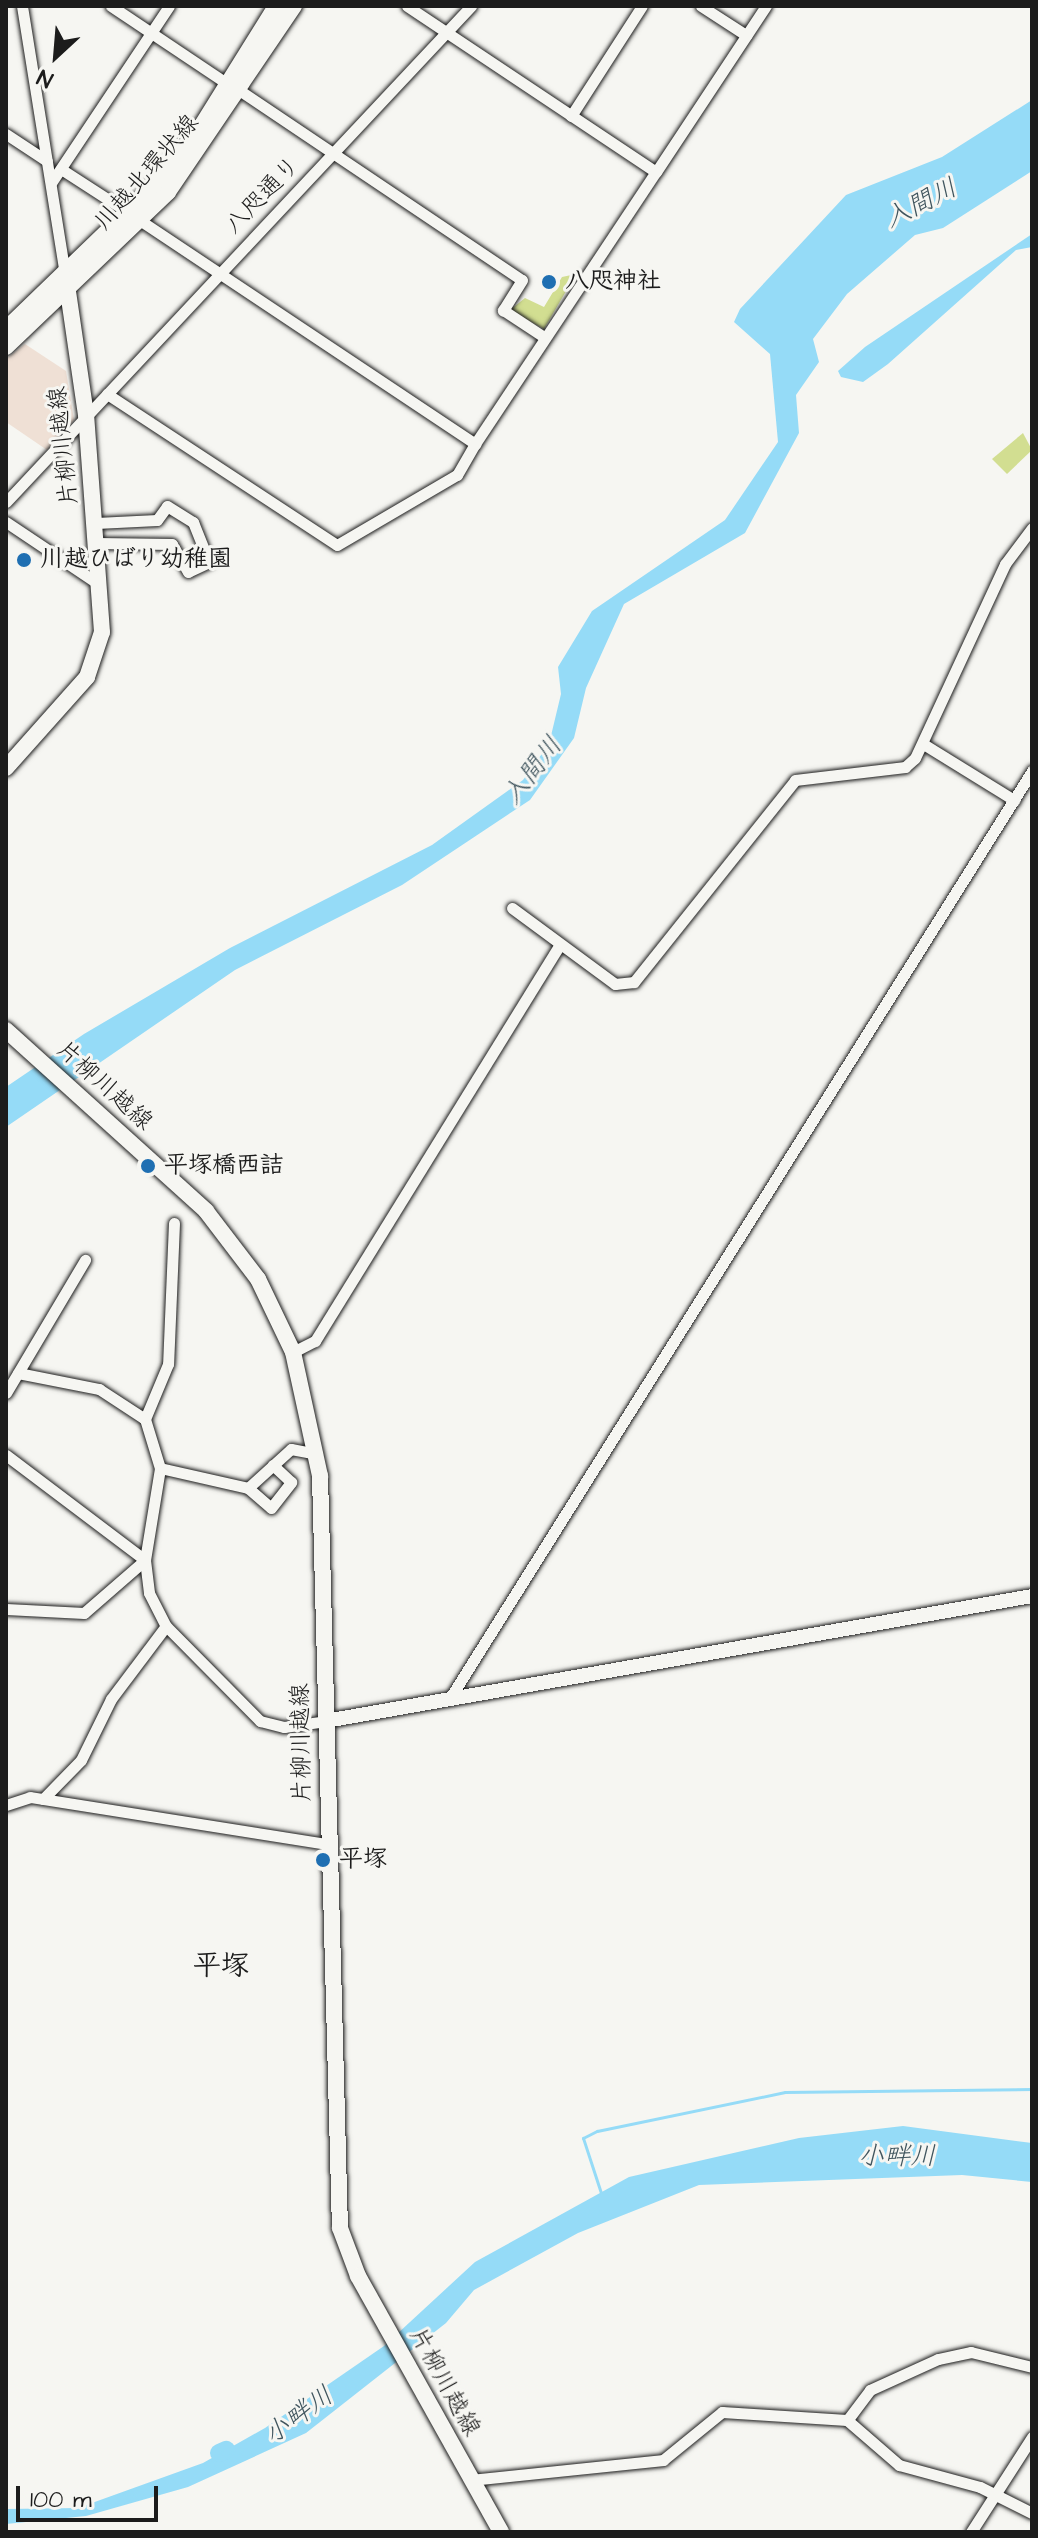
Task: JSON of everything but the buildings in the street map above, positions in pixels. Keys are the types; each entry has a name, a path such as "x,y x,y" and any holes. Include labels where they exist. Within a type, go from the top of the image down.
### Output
{"main road":[{"name":"川越北環状線","path":"235,88 276,6"},
{"name":"川越北環状線","path":"6,347 135,217 294,6"},
{"name":"川越北環状線","path":"6,328 67,286"},
{"name":"片柳川越線","path":"6,768 87,677 102,632 86,415 67,286"},
{"name":"片柳川越線","path":"6,1030 136,1147 235,1246 293,1352 317,1454 336,2208 348,2257 501,2532"}],"street":[{"path":"22,6 67,286"},
{"path":"111,6 522,280 503,310 544,337"},
{"path":"51,183 169,6"},
{"path":"407,6 656,172"},
{"name":"八咫通り","path":"6,502 471,6"},
{"path":"571,116 642,6"},
{"path":"701,6 746,35"},
{"path":"107,394 337,545 457,475 544,337 766,6"},
{"path":"6,134 47,161"},
{"path":"61,169 475,444"},
{"path":"96,523 157,520 167,506 193,522 209,562 188,572 172,544 97,543"},
{"path":"6,522 100,586"},
{"path":"512,908 558,948 615,984 634,982 795,780 905,767 925,745 1005,564 1032,528"},
{"path":"925,745 1014,800"},
{"path":"450,1698 1032,771"},
{"path":"293,1352 315,1341 558,948"},
{"path":"174,1223 168,1364 145,1419 160,1468 145,1560 149,1593 166,1626 260,1721 284,1727 326,1721 1032,1596"},
{"path":"6,1393 85,1260"},
{"path":"18,1373 99,1389 145,1419"},
{"path":"248,1488 291,1449 317,1454"},
{"path":"6,1455 145,1560"},
{"path":"160,1468 175,1466 248,1488 271,1508 291,1482 273,1465"},
{"path":"6,1609 84,1613 145,1560"},
{"path":"43,1799 87,1753 111,1699 166,1626"},
{"path":"6,1805 43,1799 328,1844"},
{"path":"847,2420 870,2390 938,2359 971,2352 1032,2367"},
{"path":"471,2480 663,2460 722,2412 847,2420 899,2465 998,2495 1032,2513"},
{"path":"971,2532 998,2495 1032,2437"}],"shaded area":[{"path":"25,344 66,371 74,420 47,450 6,422 6,359"}],"green space":[{"path":"576,274 544,329 510,310 525,298 544,307 562,277"},
{"path":"1023,433 1032,450 1007,474 992,459"}],"water":[{"name":"入間川","path":"1032,100 1032,171 943,228 915,235 847,294 813,339 819,362 796,395 799,433 745,533 624,604 586,688 574,738 530,800 402,885 235,970 6,1127 6,1087 84,1034 230,948 432,845 523,780 549,744 561,694 558,667 592,611 725,520 778,442 770,354 734,322 740,309 846,195 942,157"},
{"path":"1032,234 1032,247 1016,250 888,364 863,382 841,377 838,371 865,347"},
{"path":"903,2126 1032,2143 1032,2182 962,2175 699,2185 578,2233 474,2290 446,2323 306,2433 188,2487 86,2516 6,2524 6,2509 78,2508 203,2463 265,2428 384,2346 475,2262 629,2177 799,2138"}],"waterway":[{"path":"601,2193 583,2138 597,2131 785,2092 1032,2089"},
{"name":"小畔川","path":"219,2453 226,2450"}],"place":[{"name":"八咫神社","path":"549,282"},
{"name":"川越ひばり幼稚園","path":"24,560"},
{"name":"平塚橋西詰","path":"148,1166"},
{"name":"平塚","path":"323,1860"}],"district":[{"name":"平塚","path":"221,1966"}]}
